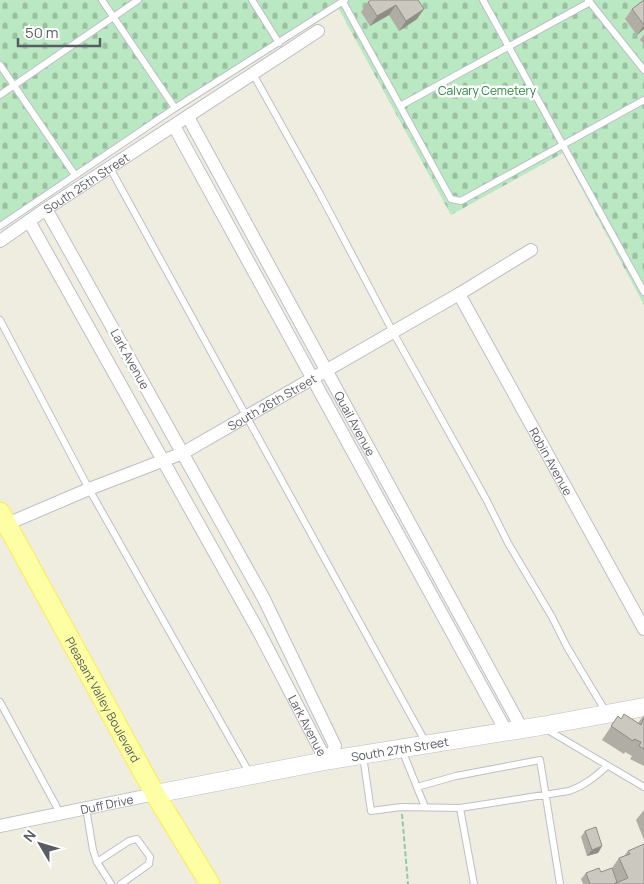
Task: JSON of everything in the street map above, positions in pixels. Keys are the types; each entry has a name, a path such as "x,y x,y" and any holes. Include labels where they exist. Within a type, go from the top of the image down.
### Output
{"main road":[{"name":"Pleasant Valley Boulevard","path":"2,521 155,794 210,884"}],"street":[{"name":"South 25th Street","path":"0,241 318,31"},
{"name":"Quail Avenue","path":"188,117 389,486 514,730"},
{"name":"Quail Avenue","path":"174,126 375,494 514,730"},
{"path":"204,181 218,172"},
{"name":"Lark Avenue","path":"30,221 259,632 321,752 330,760 335,746 264,600 46,209"},
{"name":"South 26th Street","path":"2,521 183,453 459,294 531,250"},
{"path":"259,281 273,273"},
{"name":"Robin Avenue","path":"459,294 644,629"},
{"path":"375,494 389,486"},
{"name":"South 27th Street","path":"155,794 363,754 542,726 644,707"},
{"name":"Duff Drive","path":"0,826 155,794"}],"lane":[{"path":"102,0 175,108"},
{"path":"0,95 138,0"},
{"path":"252,0 278,43"},
{"path":"483,0 643,287"},
{"path":"0,226 175,108 344,1 451,199 460,201 644,100"},
{"path":"400,106 589,1 644,70"},
{"path":"0,65 75,175"},
{"path":"252,74 320,194 508,543 607,714"},
{"path":"110,168 427,744"},
{"path":"0,320 89,489 250,775"},
{"path":"0,702 60,814"},
{"path":"542,726 644,787"},
{"path":"402,748 425,807"},
{"path":"363,754 371,810 401,807 460,808 569,791 594,778 607,766"},
{"path":"417,787 456,776 540,760 560,884"},
{"path":"86,808 93,850 97,862 111,884"},
{"path":"460,808 474,884"},
{"path":"97,862 129,841 137,839 150,857 150,864 121,884"}],"path":[{"path":"401,807 408,884"}],"green space":[{"name":"Calvary Cemetery","path":"0,0 644,0 644,305 563,153 451,215 335,2 0,223"}],"building":[{"path":"371,0 418,0 424,9 406,21 396,5 377,16 368,2"},
{"path":"644,0 644,25 632,9"},
{"path":"624,714 641,725 644,718 644,749 639,746 641,742 634,739 633,741 611,726 618,716 621,719"},
{"path":"596,827 602,846 592,850 585,831"},
{"path":"644,844 644,884 614,884 628,878 619,858 630,854 628,851"},
{"path":"599,868 601,872 612,868 617,882 614,884 590,884 586,873"}]}
